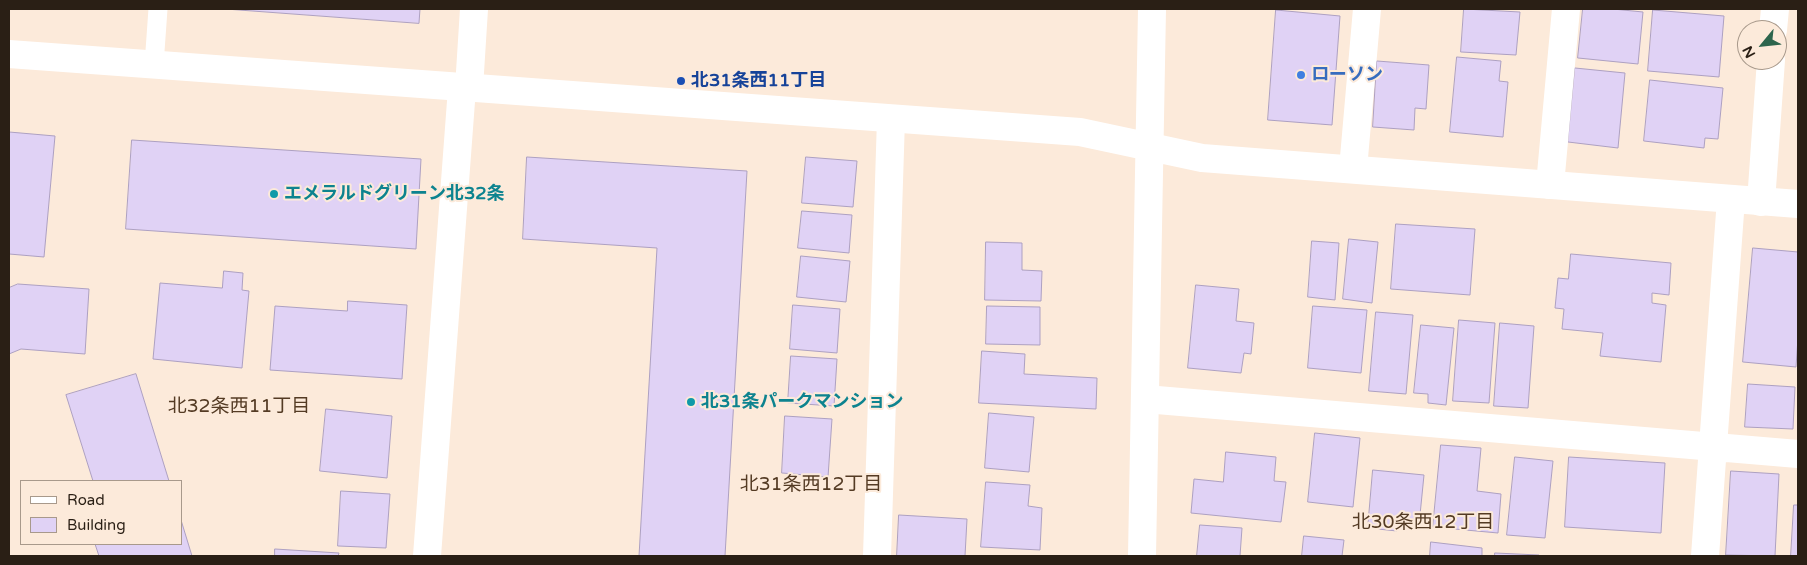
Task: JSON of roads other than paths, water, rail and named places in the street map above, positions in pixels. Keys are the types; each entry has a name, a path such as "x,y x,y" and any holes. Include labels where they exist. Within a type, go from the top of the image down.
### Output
{"street":[{"path":"427,556 465,88 474,9"},
{"path":"1142,556 1151,146 1152,9"},
{"path":"1353,169 1367,9"},
{"path":"1550,185 1566,9"},
{"path":"9,54 1080,132 1202,158 1798,204"},
{"path":"1761,202 1770,70"},
{"path":"877,556 891,119"},
{"path":"1705,556 1731,199"},
{"path":"1145,399 1798,454"}],"lane":[{"path":"154,64 158,9"}],"place":[{"name":"ローソン","path":"1301,75"},
{"name":"北31条西11丁目","path":"681,81"},
{"name":"エメラルドグリーン北32条","path":"274,194"},
{"name":"北31条パークマンション","path":"691,402"}],"district":[{"name":"北32条西11丁目","path":"239,407"},
{"name":"北31条西12丁目","path":"811,485"},
{"name":"北30条西12丁目","path":"1423,523"}]}
